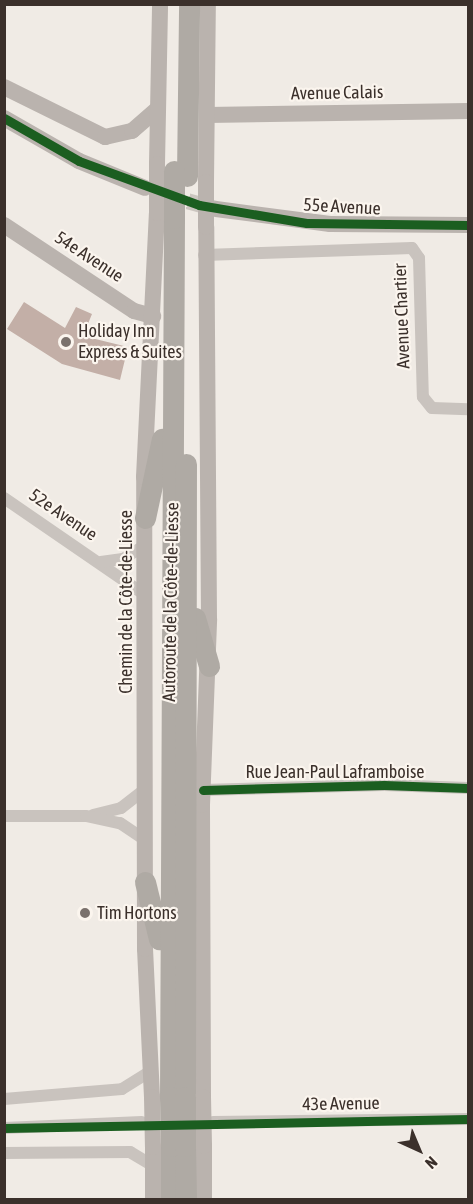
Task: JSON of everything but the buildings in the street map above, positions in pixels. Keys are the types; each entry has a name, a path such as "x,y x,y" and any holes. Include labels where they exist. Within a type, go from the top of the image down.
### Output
{"highway":[{"name":"Autoroute de la Côte-de-Liesse","path":"171,1200 178,1146 186,551 181,173 176,4"},
{"name":"Autoroute de la Côte-de-Liesse","path":"181,173 189,4"},
{"name":"Autoroute de la Côte-de-Liesse","path":"178,1097 169,1018 172,388 181,220"},
{"path":"145,518 172,388"},
{"path":"186,551 198,639 209,666"},
{"path":"145,882 157,923 169,1018"},
{"name":"Autoroute de la Côte-de-Liesse","path":"178,1146 186,1200"}],"main road":[{"name":"Chemin de la Côte-de-Liesse","path":"160,4 157,110 181,173 181,220 153,316 144,546 145,882 151,1071 178,1097"},
{"name":"Chemin de la Côte-de-Liesse","path":"181,173 207,115 208,4"},
{"path":"4,87 105,137 132,131 157,110"},
{"name":"Avenue Calais","path":"207,115 468,111"},
{"path":"4,118 79,161 145,188"},
{"name":"55e Avenue","path":"216,209 330,224 468,225"},
{"name":"Chemin de la Côte-de-Liesse","path":"181,220 204,255 209,666 202,790 178,1097 178,1146 204,1200"},
{"name":"54e Avenue","path":"4,225 134,311 153,316"},
{"name":"Chemin de la Côte-de-Liesse","path":"153,1200 153,1166 178,1146"}],"street":[{"name":"Avenue Chartier","path":"204,255 401,246 415,250 419,258 423,397 432,408 468,409"},
{"name":"52e Avenue","path":"4,498 101,562 145,595"},
{"name":"52e Avenue","path":"101,562 123,560 144,546"},
{"name":"Rue Jean-Paul Laframboise","path":"202,790 384,785 468,789"},
{"path":"86,816 121,807 145,789"},
{"path":"4,816 86,816 120,823 145,840"},
{"path":"4,1099 122,1089 151,1071"},
{"name":"43e Avenue","path":"213,1122 468,1119"},
{"path":"4,1128 142,1122"},
{"path":"4,1153 130,1152 153,1166"}],"tunnel":[{"path":"165,195 216,209"}],"cycle path":[{"path":"4,118 79,161 199,205 307,223 468,225"},
{"path":"203,790 384,785 468,788"},
{"path":"4,1128 468,1119"}],"place":[{"name":"Holiday Inn Express & Suites","path":"66,342"},
{"name":"Tim Hortons","path":"85,913"}]}
